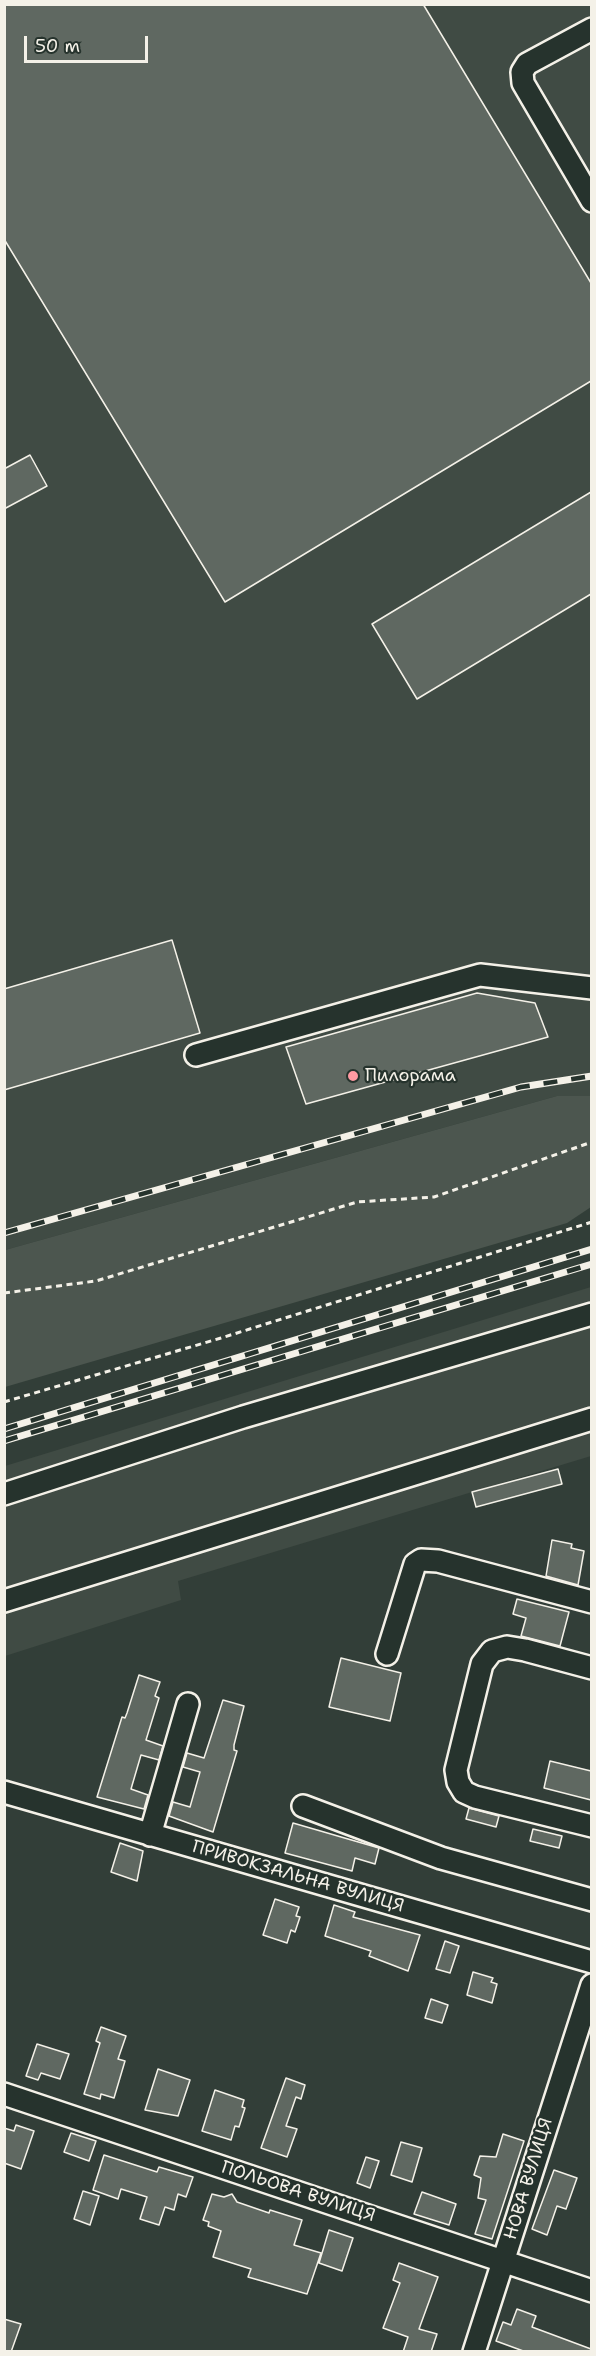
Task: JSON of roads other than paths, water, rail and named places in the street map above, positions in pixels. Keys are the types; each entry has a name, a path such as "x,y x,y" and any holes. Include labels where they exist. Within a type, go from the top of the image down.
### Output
{"street":[{"path":"591,29 527,64 522,72 523,83 591,201"},
{"path":"196,1055 480,975 591,988"},
{"path":"4,1494 243,1417 591,1314"},
{"path":"4,1601 591,1419"},
{"path":"387,1654 415,1564 421,1560 438,1561 591,1602"},
{"path":"591,1668 525,1650 507,1647 492,1651 482,1664 456,1770 458,1782 464,1792 475,1797 591,1826"},
{"path":"150,1835 188,1704"},
{"name":"ПРИВОКЗАЛЬНА ВУЛИЦЯ","path":"4,1792 591,1962"},
{"path":"303,1806 441,1858 591,1900"},
{"name":"НОВА ВУЛИЦЯ","path":"474,2352 591,1985"},
{"name":"ПОЛЬОВА ВУЛИЦЯ","path":"4,2094 591,2291"}],"railway":[{"path":"4,1233 521,1087 592,1076"},
{"path":"4,1429 592,1249"},
{"path":"4,1441 592,1264"}],"place":[{"name":"Пилорама","path":"353,1076"}]}
